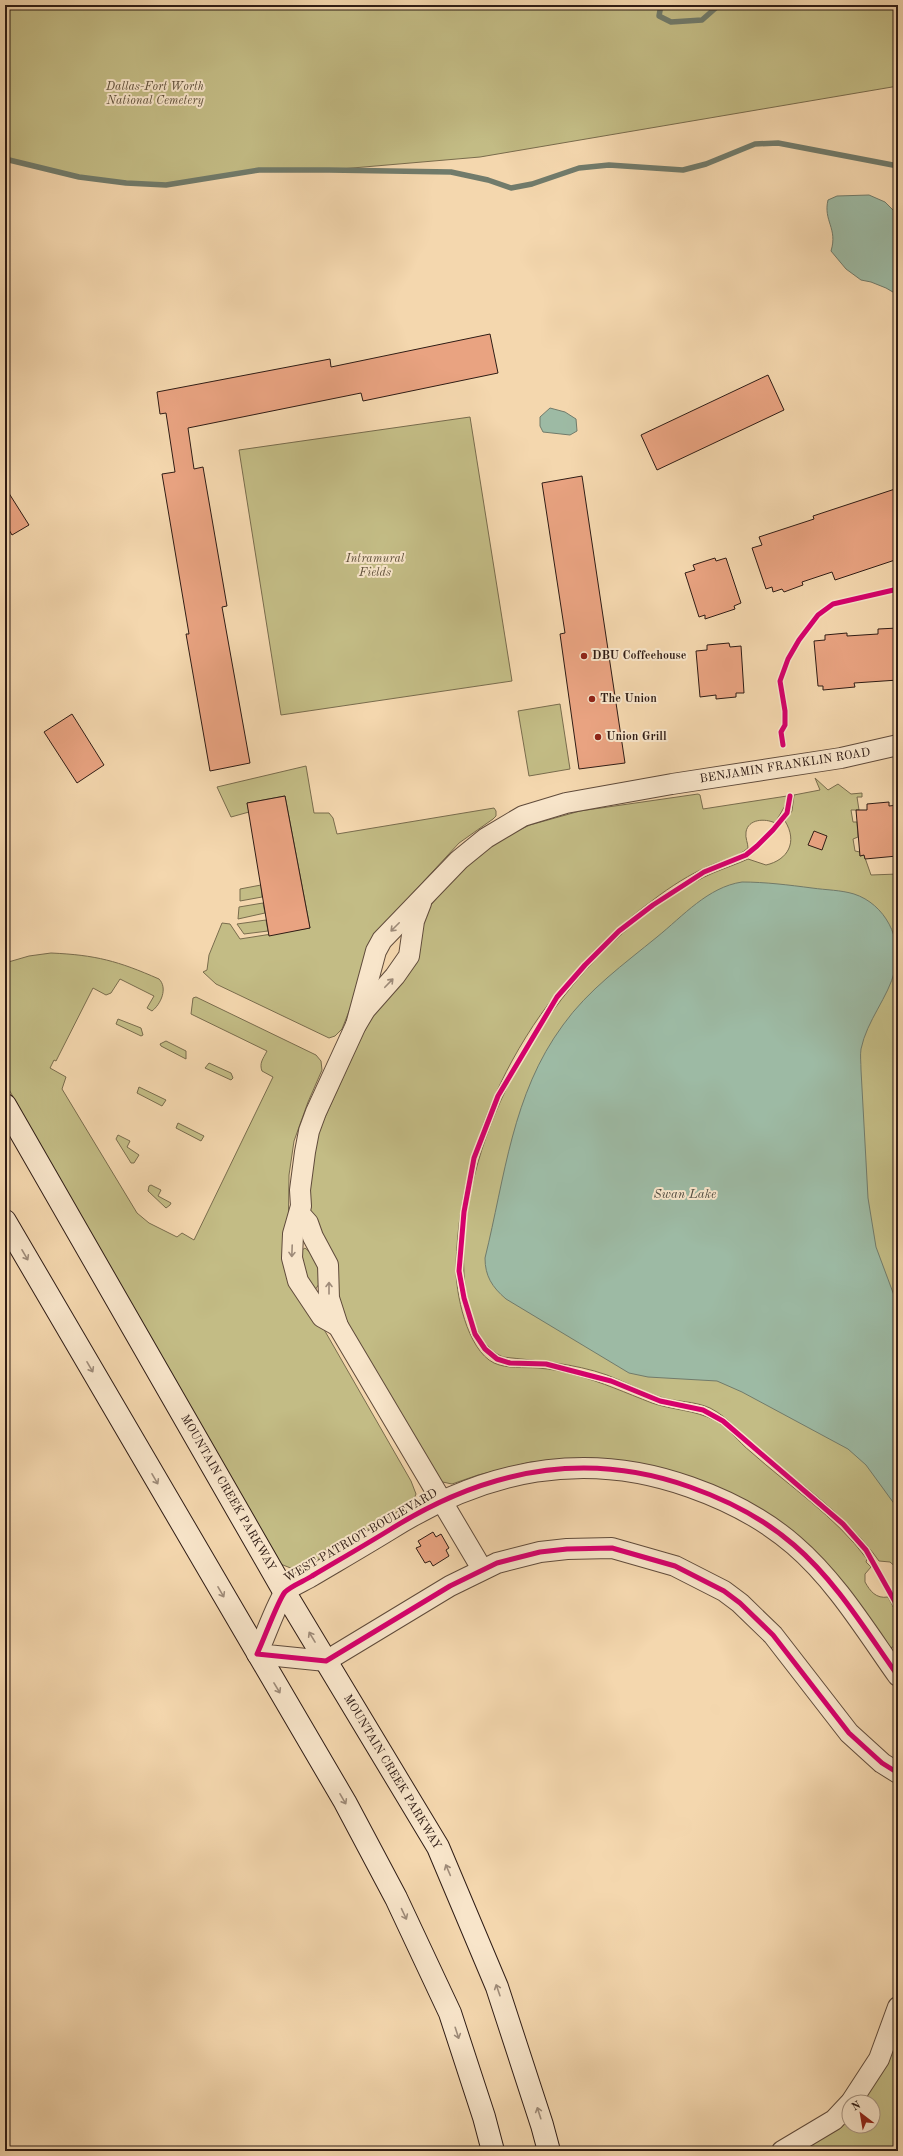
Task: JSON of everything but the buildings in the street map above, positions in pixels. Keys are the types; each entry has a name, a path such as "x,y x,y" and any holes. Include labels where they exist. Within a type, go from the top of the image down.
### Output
{"main road":[{"name":"MOUNTAIN CREEK PARKWAY","path":"5,1105 285,1593 438,1847 497,1987 549,2151"},
{"path":"5,1221 257,1654 345,1802 403,1912 450,2013 484,2117 493,2151"}],"street":[{"name":"BENJAMIN FRANKLIN ROAD","path":"356,1025 382,940 472,848 504,826 523,816 566,803 672,784 841,758 898,745"},
{"path":"338,1326 322,1317 298,1281 292,1258 293,1234 300,1214 300,1190 309,1131 356,1025 365,1010 406,961 412,943 414,921 422,900"},
{"path":"300,1214 308,1223 313,1237 328,1265 329,1298 338,1326 440,1501 482,1569"},
{"name":"WEST PATRIOT BOULEVARD","path":"257,1654 285,1593 405,1520 440,1501 472,1487 502,1478 525,1472 573,1467 595,1467 651,1474 705,1492 753,1516 775,1531 807,1557 833,1587 898,1676"},
{"path":"257,1654 326,1661 450,1586 482,1569 514,1558 540,1552 612,1548 675,1566 724,1591 760,1620 849,1733 882,1763 898,1773"},
{"path":"856,2094 879,2059 898,2007"},
{"path":"782,2151 834,2120 841,2113"}],"green space":[{"name":"Dallas-Fort Worth National Cemetery","path":"5,5 898,5 898,86 480,157 329,170 259,170 166,185 79,177 5,159"},
{"name":"Intramural Fields","path":"470,417 512,681 281,715 239,450"},
{"path":"560,704 570,769 529,776 518,711"},
{"path":"306,766 314,813 329,813 333,818 337,834 494,808 496,811 496,816 493,819 459,843 398,909 357,991 342,1029 335,1036 329,1038 216,984 203,972 207,970 209,955 222,923 230,924 240,939 310,928 285,796 247,803 249,812 231,817 217,787"},
{"name":"Swan Lake","path":"815,778 828,790 838,784 851,794 862,793 862,797 857,797 859,810 851,810 853,822 857,822 858,837 853,839 855,851 860,852 860,856 864,855 871,875 898,874 898,1569 890,1562 879,1561 867,1545 838,1515 752,1444 724,1417 710,1408 698,1404 660,1397 594,1371 555,1363 503,1357 493,1351 485,1343 474,1322 465,1286 465,1226 474,1175 490,1126 512,1077 539,1031 570,989 604,951 658,905 704,877 748,859 766,865 774,863 780,859 789,849 791,843 791,836 785,821 792,811 794,795 820,790"},
{"path":"698,794 700,795 703,809 787,796 786,804 775,823 762,820 753,822 747,828 746,834 748,848 734,857 702,869 680,881 666,890 611,934 574,972 541,1015 512,1060 490,1108 472,1159 461,1211 456,1265 460,1304 464,1319 477,1346 485,1356 494,1363 510,1367 556,1370 585,1378 652,1403 707,1417 719,1423 729,1431 746,1448 827,1515 867,1559 866,1562 871,1567 865,1574 865,1582 877,1596 888,1597 898,1616 898,1644 887,1650 796,1539 630,1464 592,1458 531,1462 478,1475 452,1484 438,1481 343,1318 310,1211 310,1189 315,1146 321,1126 365,1029 415,947 430,906 456,876 486,850 512,833 530,825 580,811"},
{"path":"261,885 262,897 240,901 240,889"},
{"path":"263,903 265,913 238,919 239,907"},
{"path":"266,920 268,931 244,934 237,924"},
{"path":"51,953 81,955 119,963 159,979 162,983 163,991 161,1000 152,1011 147,1008 154,996 120,979 111,993 106,995 93,988 56,1061 54,1060 50,1068 66,1077 62,1089 137,1213 149,1223 177,1237 182,1233 194,1240 273,1077 262,1071 261,1068 262,1061 267,1051 191,1014 193,998 196,997 316,1055 321,1061 322,1070 308,1102 294,1141 289,1175 288,1246 318,1319 411,1481 416,1494 412,1503 329,1553 326,1550 318,1555 320,1558 310,1566 298,1571 278,1563 146,1343 5,1082 5,963 29,956"},
{"path":"118,1019 141,1028 143,1035 141,1036 116,1024"},
{"path":"166,1041 186,1051 186,1059 161,1046 160,1044"},
{"path":"209,1063 231,1073 233,1078 231,1080 205,1068"},
{"path":"139,1087 166,1100 162,1106 137,1093"},
{"path":"178,1123 204,1136 201,1141 176,1128"},
{"path":"118,1135 130,1141 127,1147 139,1155 134,1163 131,1163 116,1139"},
{"path":"151,1185 161,1190 158,1196 171,1203 170,1205 166,1208 148,1191 149,1186"},
{"path":"305,1248 315,1259 318,1268 319,1284 315,1290 310,1289 300,1258 302,1250"},
{"path":"898,2025 898,2151 797,2151 841,2118 841,2134 881,2134 881,2094 862,2094"}],"water":[{"path":"869,195 885,202 898,215 898,246 896,250 898,257 898,295 886,288 861,280 846,269 831,251 833,236 827,214 828,200 837,196"},
{"path":"550,408 565,412 576,419 577,431 570,435 543,432 540,426 540,417"},
{"name":"Swan Lake","path":"742,882 786,885 854,894 865,899 883,914 894,935 897,958 895,970 888,990 864,1038 861,1056 868,1198 876,1247 898,1306 898,1509 866,1465 848,1449 742,1392 717,1381 648,1377 629,1373 506,1299 493,1286 486,1270 485,1258 512,1137 521,1108 532,1079 546,1052 563,1025 584,1000 619,967 696,904 718,890"}],"waterway":[{"path":"661,5 659,16 671,22 702,20 719,5"},
{"path":"5,159 79,177 126,183 166,185 259,170 329,170 451,172 488,180 511,188 532,184 579,168 609,165 683,170 706,164 755,144 778,143 898,166"}],"cycle path":[{"path":"783,745 781,732 785,725 785,711 780,681 788,659 799,640 818,615 833,604 898,589"},
{"path":"790,796 787,813 757,846 746,855 704,872 653,905 619,931 585,965 557,997 498,1096 474,1158 464,1212 459,1271 464,1298 475,1334 485,1349 497,1359 510,1363 546,1364 611,1381 660,1401 703,1410 723,1421 843,1524 866,1550 898,1607"},
{"path":"898,1676 837,1590 809,1559 794,1545 770,1527 745,1511 690,1487 651,1475 612,1469 574,1468 536,1472 499,1480 462,1492 426,1509 285,1592 257,1654 326,1661 450,1586 497,1563 540,1552 567,1549 612,1548 675,1566 724,1591 740,1603 773,1635 849,1733 882,1763 898,1773"}],"place":[{"name":"DBU Coffeehouse","path":"584,656"},
{"name":"The Union","path":"592,699"},
{"name":"Union Grill","path":"598,737"}]}
